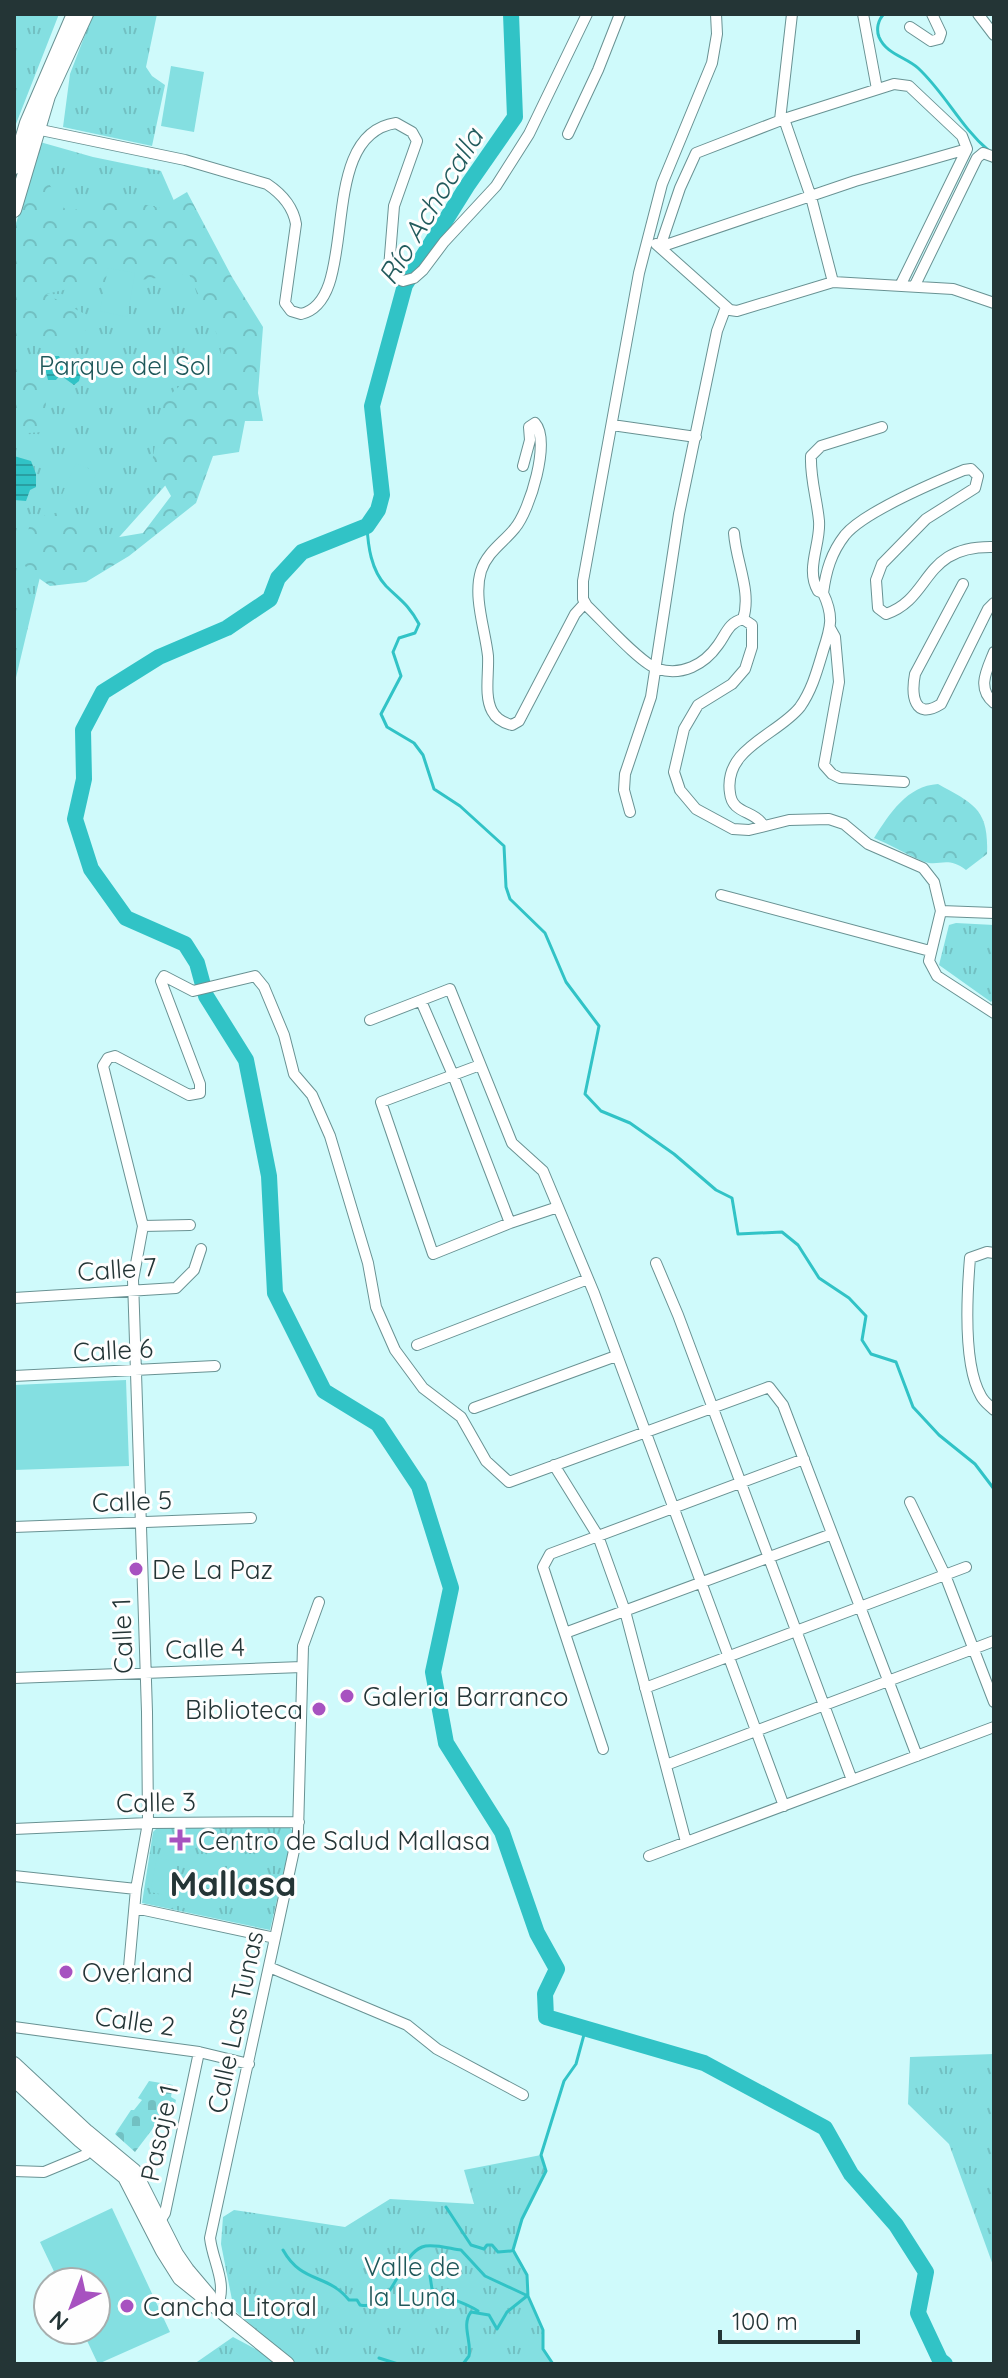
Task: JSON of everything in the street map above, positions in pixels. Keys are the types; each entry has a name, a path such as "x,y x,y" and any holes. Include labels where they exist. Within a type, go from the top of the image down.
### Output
{"main road":[{"path":"14,167 74,14"},
{"path":"14,210 31,126 86,14"},
{"path":"14,2064 94,2145"},
{"path":"14,2079 94,2145 134,2171 155,2223 187,2270 217,2307 287,2364"}],"street":[{"path":"31,126 185,160 267,184 290,206 295,216 285,303 291,311 301,314 316,306 330,283 347,177 355,154 376,129 396,123 412,132 417,141 394,206 389,272 403,281 414,278 423,270 444,242 496,186 529,134 587,14"},
{"path":"568,134 620,14"},
{"path":"716,14 717,34 712,63 662,184 639,273 583,581 585,603 656,669 685,670 698,666 717,647 730,626 743,619 748,606 734,533"},
{"path":"792,14 782,119 811,197 833,282"},
{"path":"863,14 877,89"},
{"path":"910,27 931,41 939,39 941,33 932,14"},
{"path":"978,14 994,35"},
{"path":"660,247 696,153 782,119 877,89 894,84 909,86 962,136 967,149 901,284"},
{"path":"660,247 855,181 967,149"},
{"path":"915,285 977,158 983,153 994,157"},
{"path":"649,239 726,307 737,311 833,282 953,289 994,303"},
{"path":"630,812 624,790 625,774 651,697 679,514 717,331 726,307"},
{"path":"523,466 530,440 529,427 535,423 540,429 541,447 527,508 516,527 486,559 479,586 488,657 489,699 491,710 498,718 512,725 519,721 575,614 585,603"},
{"path":"612,425 696,437"},
{"path":"763,825 759,818 733,804 729,789 733,772 747,748 798,710 811,689 832,612 823,593 816,588 814,577 820,524 811,456 821,446 882,427"},
{"path":"823,593 832,555 847,533 891,505 964,470 971,469 978,476 975,488 926,519 882,564 876,580 878,608 886,614 899,608 936,566 950,555 994,547"},
{"path":"963,584 915,674 912,690 914,701 922,709 931,710 941,704 988,609 994,603"},
{"path":"743,619 752,625 753,632 745,669 732,684 698,705 691,714 677,751 674,772 684,798 710,818 739,830 789,820 829,819 844,824 868,844 923,868 934,882 941,911 929,961 937,976 994,1013"},
{"path":"829,628 835,637 839,682 824,765 828,772 840,778 904,782"},
{"path":"994,652 983,685 984,692 994,703"},
{"path":"721,895 930,951"},
{"path":"941,911 994,913"},
{"path":"190,1225 143,1226 103,1066 110,1057 121,1057 189,1095 197,1096 201,1088 161,979 167,976 193,991 255,976 264,987 284,1035 294,1074 312,1095 330,1136 368,1263 376,1307 395,1350 423,1388 461,1417 486,1461 509,1482 769,1387 783,1405 917,1756"},
{"path":"370,1020 450,989 512,1143 543,1171 588,1279 784,1806"},
{"path":"421,1001 510,1223"},
{"path":"480,1065 381,1102 433,1254 558,1207"},
{"name":"Calle 1","path":"128,1978 136,1889 148,1823 133,1291 143,1226"},
{"name":"Calle 7","path":"14,1298 176,1288 194,1270 201,1249"},
{"path":"994,1253 987,1252 970,1258 966,1301 974,1378 982,1399 994,1410"},
{"path":"656,1263 852,1780"},
{"path":"417,1345 588,1279"},
{"path":"474,1408 616,1356"},
{"name":"Calle 6","path":"14,1376 215,1366"},
{"path":"603,1749 543,1567 550,1554 804,1459"},
{"path":"554,1465 598,1536 625,1611 686,1842"},
{"path":"910,1502 945,1575 994,1702"},
{"name":"Calle 5","path":"14,1527 251,1518"},
{"path":"565,1633 832,1534"},
{"path":"645,1688 966,1567"},
{"name":"Calle Las Tunas","path":"217,2307 223,2284 210,2238 299,1822 303,1646 319,1602"},
{"path":"666,1765 994,1641"},
{"name":"Calle 4","path":"14,1678 302,1667"},
{"path":"649,1856 994,1727"},
{"name":"Calle 3","path":"14,1829 148,1823 299,1822"},
{"path":"14,1876 136,1889"},
{"path":"135,1908 275,1938"},
{"path":"269,1967 407,2025 437,2049 523,2095"},
{"name":"Calle 2","path":"14,2027 199,2052 249,2064"},
{"name":"Pasaje 1","path":"155,2223 165,2213 199,2052"},
{"path":"14,2171 44,2172 85,2155 94,2145"}],"green space":[{"path":"14,14 59,14 14,129"},
{"path":"93,14 157,14 146,67 152,76 165,85 152,146 63,127 70,74"},
{"path":"171,66 204,72 194,132 161,126"},
{"name":"Parque del Sol","path":"40,142 161,171 258,393 172,478 95,564 40,577 14,686 14,231"},
{"path":"45,177 66,212 120,199 160,208 187,192 232,277 263,327 258,393 263,421 245,421 239,452 213,456 196,503 129,556 86,582 50,586 27,570 20,553 32,519 63,511 96,541 143,533 171,496 152,462 163,401 182,384 223,377 220,341 189,274 46,294 83,313 86,330 60,346 22,328 14,365 14,231 29,180"},
{"path":"108,268 135,273 127,317 100,311"},
{"path":"14,365 42,382 46,414 42,432 14,434"},
{"path":"76,463 97,472 82,506 61,497"},
{"path":"938,784 970,803 982,817 987,854 966,870 953,863 922,861 874,838 893,810 908,795"},
{"path":"949,925 994,925 994,998 991,1002 939,965"},
{"path":"126,1380 129,1466 14,1470 14,1385"},
{"path":"289,1827 293,1831 270,1930 142,1903 153,1832 157,1828"},
{"path":"157,1858 177,1862 169,1896 150,1892"},
{"path":"994,2054 994,2268 949,2144 908,2104 910,2057"},
{"path":"149,2081 173,2085 171,2097 176,2100 174,2108 167,2110 135,2152 115,2134 142,2100 138,2098"},
{"name":"Valle de la Luna","path":"541,2155 546,2171 522,2219 513,2250 527,2275 528,2296 543,2330 543,2349 553,2364 296,2364 234,2310 221,2244 223,2217 234,2210 345,2227 390,2199 474,2204 464,2170"},
{"name":"Cancha Litoral","path":"112,2208 170,2332 98,2364 90,2346 112,2346 112,2266 51,2266 40,2242"},
{"path":"233,2337 267,2355 276,2364 194,2364"}],"shaded area":[{"path":"55,356 59,356 62,363 72,360 82,370 79,381 74,385 60,375 56,380 48,380 45,368"},
{"path":"14,456 31,461 36,474 36,487 30,490 26,501 14,500"}],"waterway":[{"name":"Río Achocalla","path":"511,14 515,117 405,285 372,406 382,495 378,510 367,526 302,552 278,578 270,599 227,628 159,657 103,692 83,730 84,779 75,819 91,869 126,918 185,944 197,963 206,996 246,1060 269,1176 275,1293 324,1391 378,1424 419,1486 451,1588 433,1672 446,1743 502,1832 537,1933 557,1969 545,1994 546,2017 704,2063 825,2128 851,2174 896,2225 926,2272 918,2313 940,2360 945,2364"},
{"path":"884,14 878,28 882,43 928,78 969,131 988,150"},
{"path":"367,526 369,550 377,573 419,624 415,633 399,638 393,652 401,676 381,714 387,727 414,743 423,755 434,789 460,806 504,846 506,887 510,899 545,933 566,982 599,1026 585,1094 601,1111 630,1123 674,1154 716,1190 732,1198 738,1234 782,1232 798,1245 819,1278 849,1298 866,1316 862,1340 871,1354 896,1362 913,1407 939,1435 975,1464 994,1489"},
{"path":"553,2364 543,2349 543,2330 528,2296 527,2275 513,2250 522,2219 546,2171 541,2155 564,2081 576,2064 585,2031"},
{"path":"446,2207 471,2245 484,2249 492,2245 498,2252 511,2251"},
{"path":"283,2250 290,2261 306,2274 341,2291 349,2300 357,2300 360,2305 372,2305 381,2300 414,2253 422,2247 431,2246 461,2250 485,2276 528,2296"},
{"path":"430,2276 432,2289 478,2311"},
{"path":"463,2364 470,2350 467,2322 471,2312 489,2315 497,2329 507,2312 527,2296"},
{"path":"379,2358 398,2364"}],"place":[{"name":"De La Paz","path":"136,1569"},
{"name":"Galeria Barranco","path":"347,1696"},
{"name":"Biblioteca","path":"319,1709"},
{"name":"Centro de Salud Mallasa","path":"180,1840"},
{"name":"Overland","path":"66,1972"},
{"name":"Cancha Litoral","path":"127,2306"}],"district":[{"name":"Mallasa","path":"233,1883"}]}
